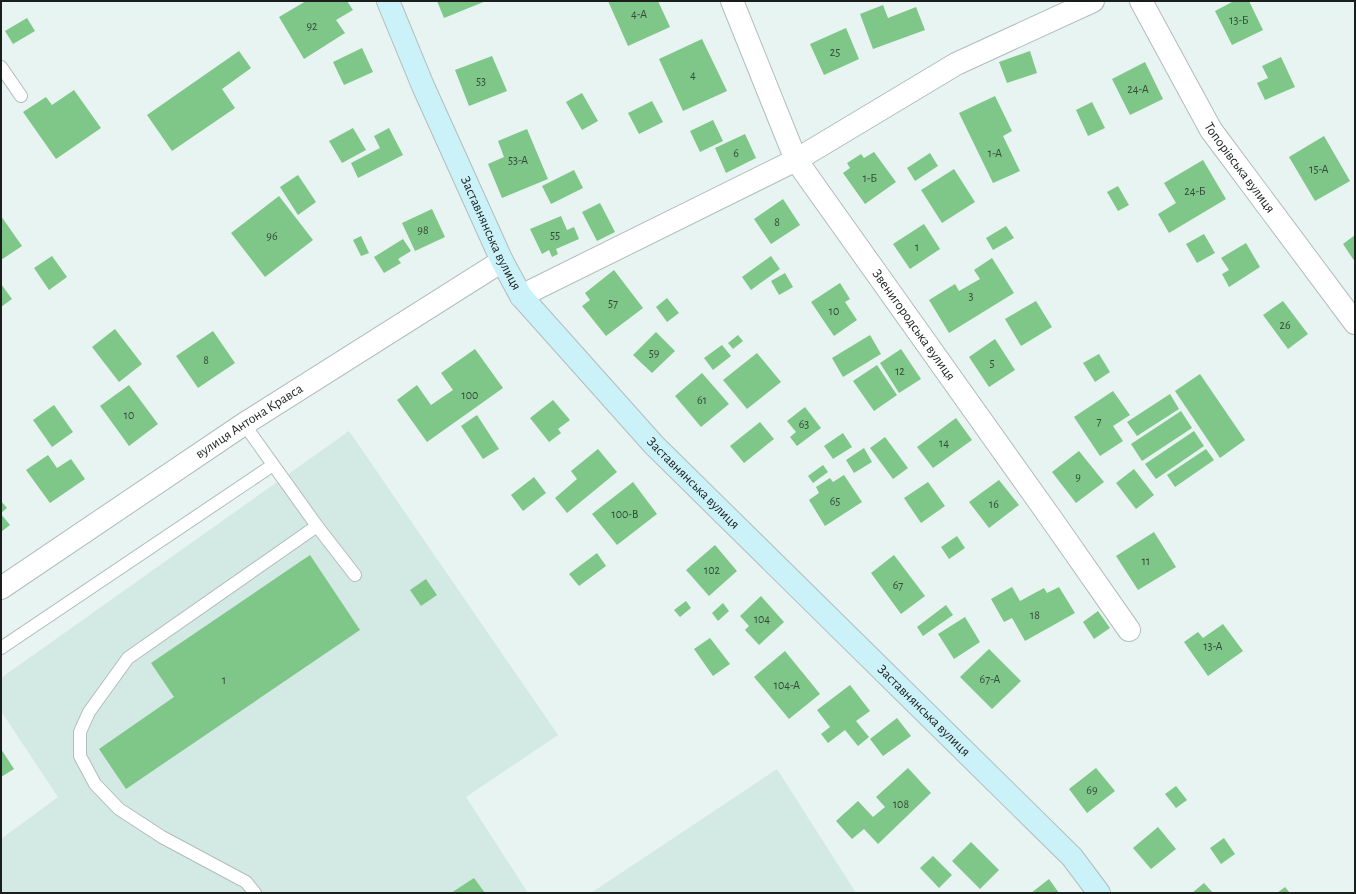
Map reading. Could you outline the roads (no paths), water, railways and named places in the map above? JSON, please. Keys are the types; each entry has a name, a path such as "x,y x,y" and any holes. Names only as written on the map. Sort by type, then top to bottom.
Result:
{"street":[{"name":"Заставнянська вулиця","path":"388,1 423,86 502,262 521,296 654,445 1072,857 1099,893"},
{"name":"Звенигородська вулиця","path":"732,1 796,160 1129,630"},
{"path":"521,296 796,160 956,64 1093,1"},
{"name":"Топорівська вулиця","path":"1141,1 1211,130 1355,323"},
{"name":"вулиця Антона Кравса","path":"1,588 244,424 502,262"}],"lane":[{"path":"1,67 20,96"},
{"path":"244,424 317,526 355,575"},
{"path":"1,648 274,465"},
{"path":"255,893 246,882 162,837 119,810 95,784 80,756 80,732 89,712 128,658 317,526"}]}
